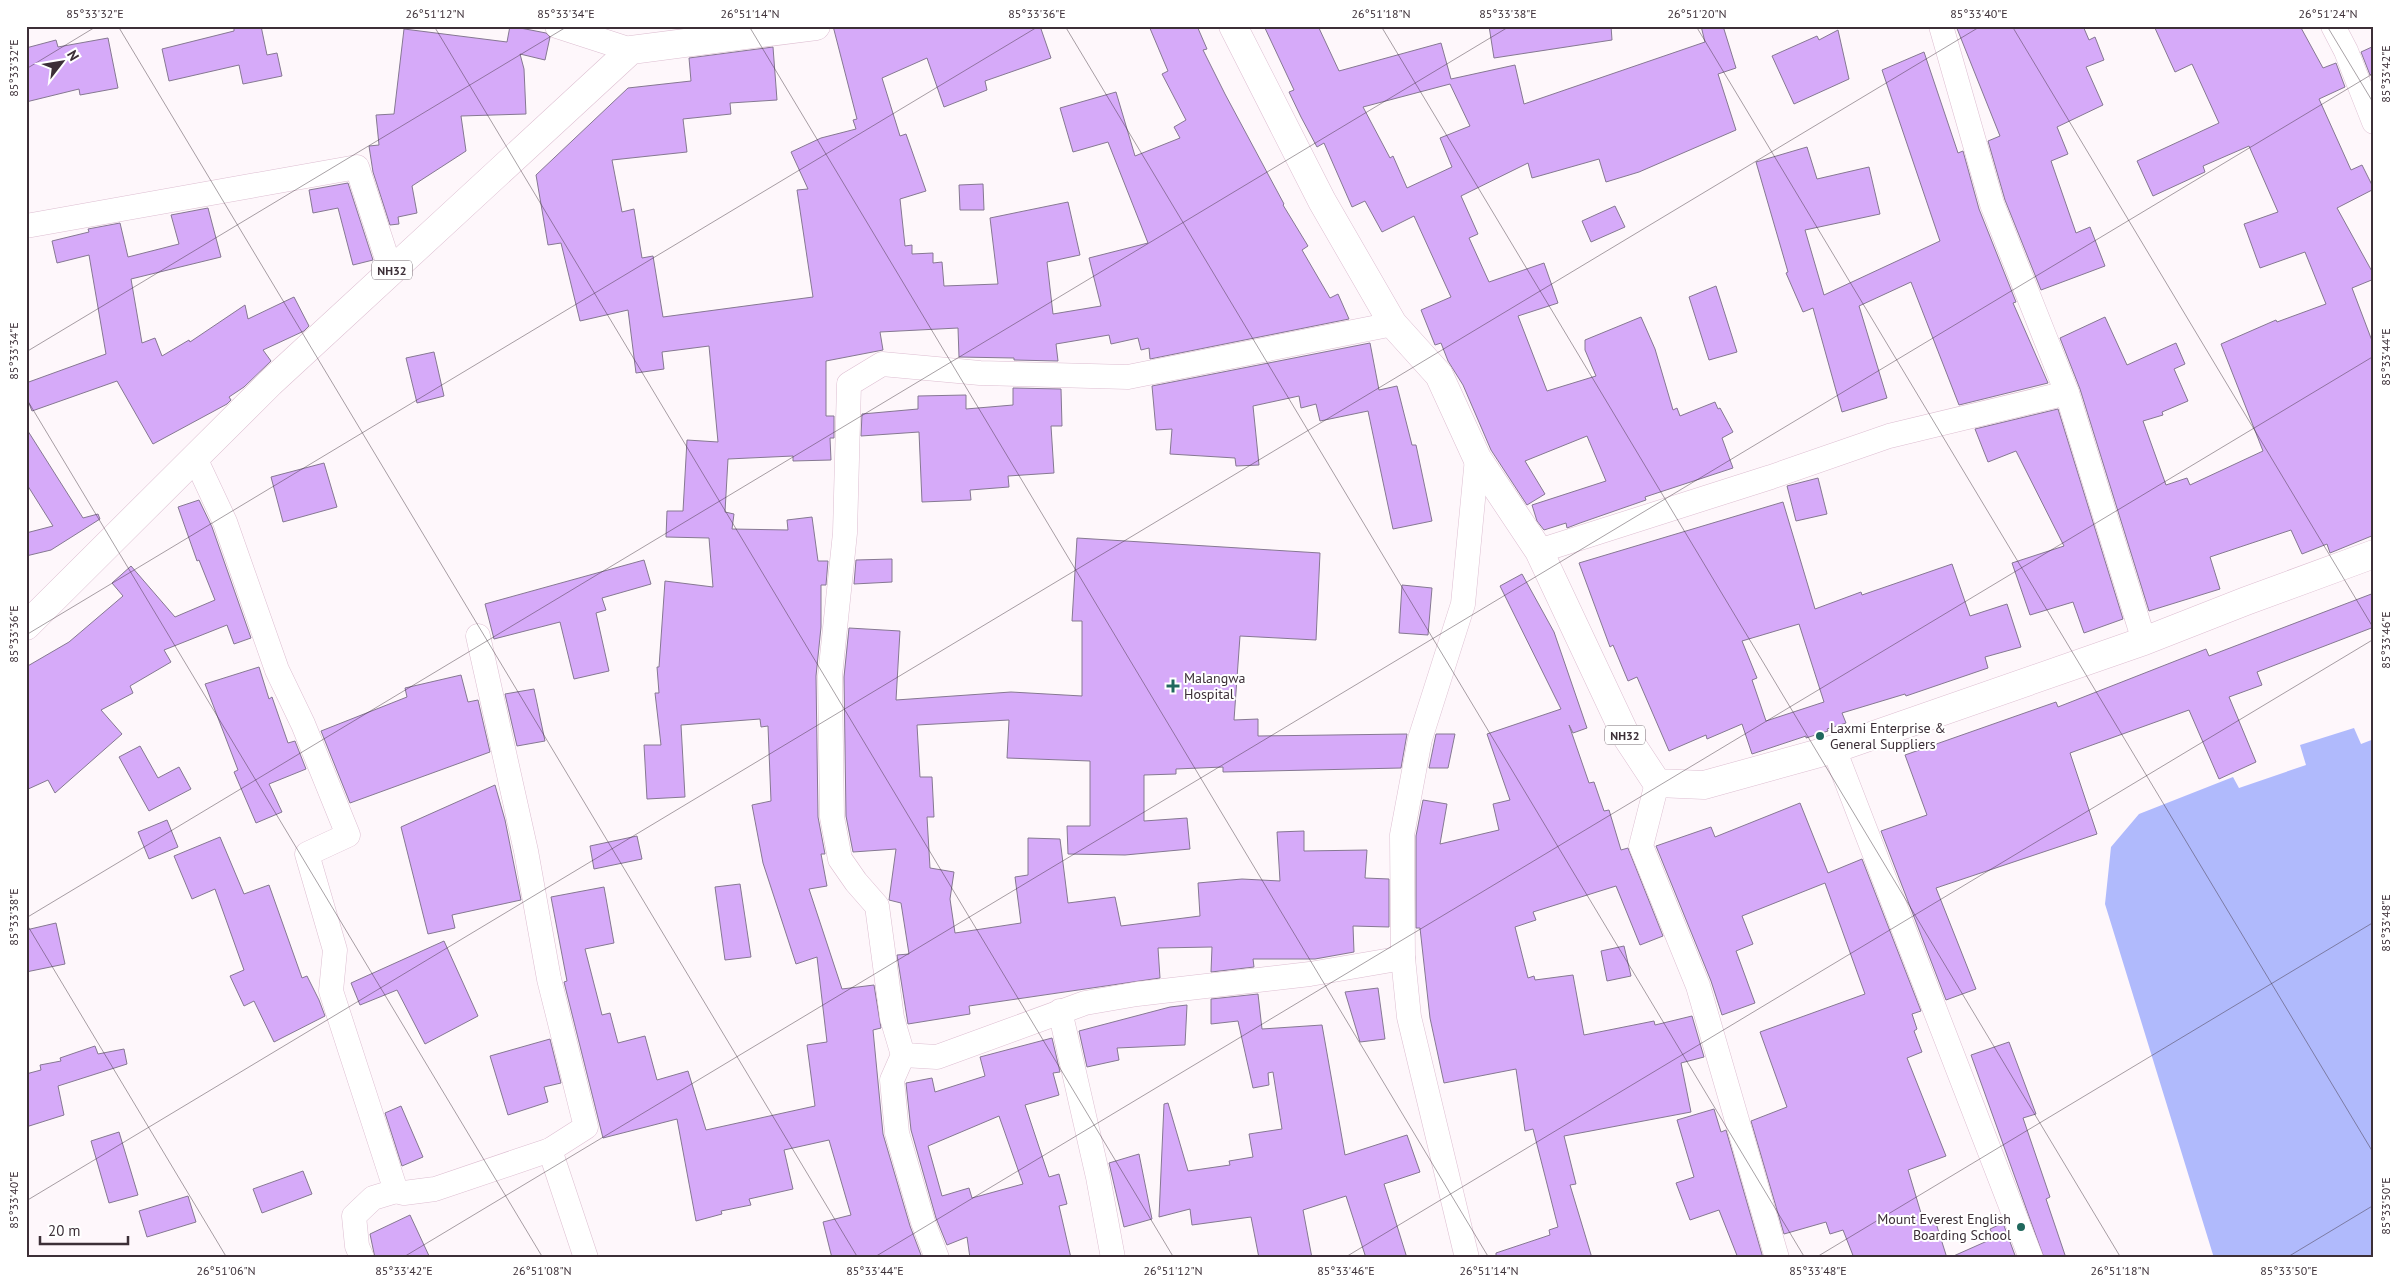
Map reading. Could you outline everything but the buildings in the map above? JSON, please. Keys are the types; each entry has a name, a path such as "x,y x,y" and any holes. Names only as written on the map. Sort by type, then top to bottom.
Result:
{"main road":[{"path":"630,50 714,41 816,26"},
{"name":"NH32","path":"1233,26 1322,201 1393,324 1439,375 1477,458 1539,551 1626,736 1658,783"},
{"name":"NH32","path":"26,626 270,384 630,50"},
{"path":"1658,783 1704,785 1834,749 2144,641 2246,600 2374,554"}],"street":[{"path":"557,26 630,50"},
{"path":"1941,26 1992,204 2068,393 2144,641"},
{"path":"2332,26 2346,51 2374,122"},
{"path":"26,226 357,167 391,271"},
{"path":"937,1258 923,1222 897,1133 892,1080 903,1055 892,1018 877,906 856,882 840,859 832,817 830,676 844,533 850,384 882,364 980,374 1128,377 1393,324"},
{"path":"1539,551 1771,477 1889,436 2068,393"},
{"path":"194,458 225,522 277,670 303,724 348,835 306,854 335,950 331,991 396,1191"},
{"path":"1467,1258 1409,1018 1403,958 1402,835 1420,739 1462,604 1477,458"},
{"path":"362,1258 357,1246 354,1216 373,1198 396,1191 404,1193 435,1189 550,1150 586,1127 549,980 526,851 478,636"},
{"path":"1834,749 2031,1258"},
{"path":"1658,783 1641,846 1698,986 1777,1258"},
{"path":"903,1055 937,1058 1085,1003 1137,994 1310,974 1403,958"},
{"path":"1060,1011 1098,1177 1113,1258"},
{"path":"550,1150 586,1258"}],"water":[{"path":"2354,728 2361,744 2374,739 2374,1258 2214,1258 2105,904 2111,847 2139,814 2233,777 2239,788 2306,765 2300,745"}],"place":[{"name":"Malangwa Hospital","path":"1173,686"},
{"name":"Laxmi Enterprise & General Suppliers","path":"1820,736"},
{"name":"Mount Everest English Boarding School","path":"2021,1227"}]}
